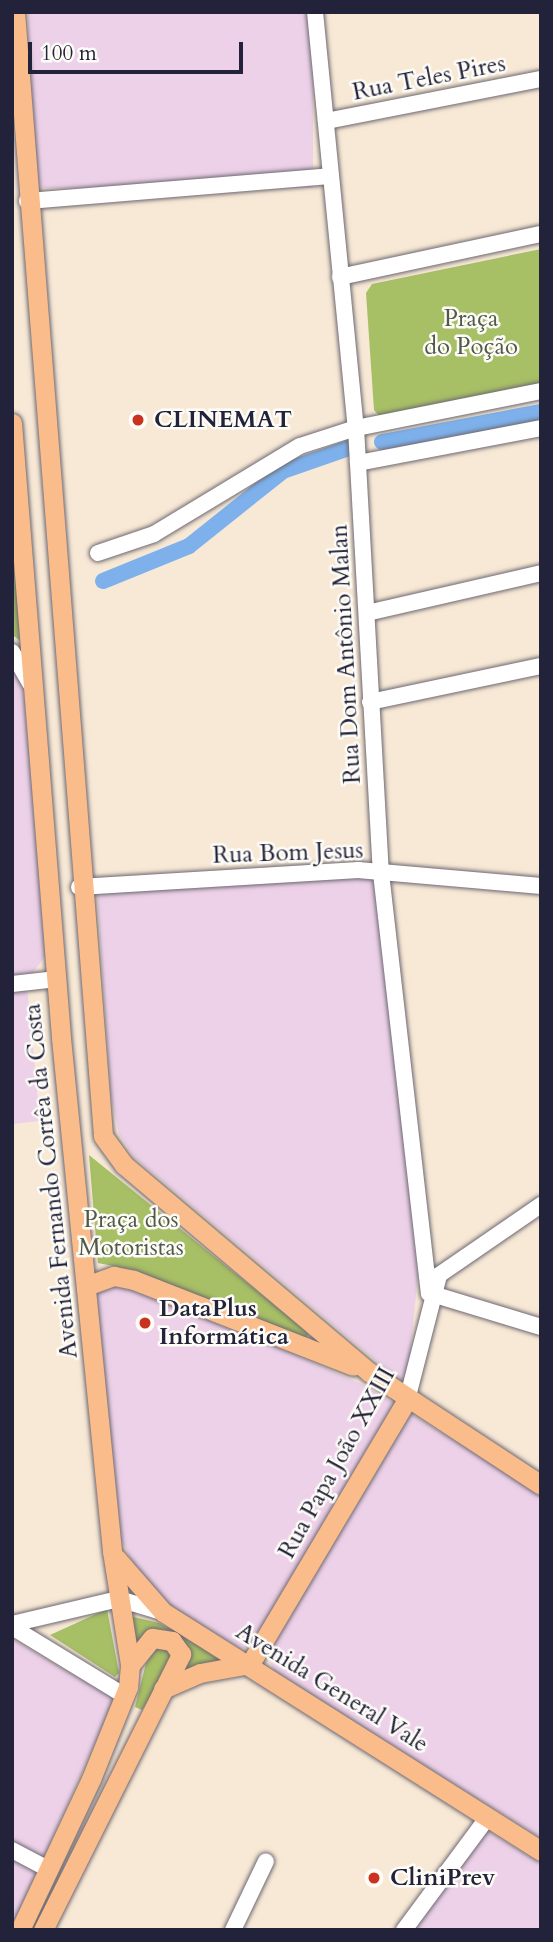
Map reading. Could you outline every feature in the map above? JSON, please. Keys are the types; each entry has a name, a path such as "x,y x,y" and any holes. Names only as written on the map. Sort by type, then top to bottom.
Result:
{"main road":[{"path":"15,12 79,887 102,1133 124,1165 369,1373 541,1485"},
{"name":"Avenida Fernando Corrêa da Costa","path":"12,423 38,709 57,979 86,1286 112,1551 130,1665"},
{"path":"86,1286 114,1276 134,1280 369,1373"},
{"name":"Rua Papa João XXIII","path":"250,1664 407,1400"},
{"name":"Avenida General Vale","path":"112,1551 163,1612 250,1664 541,1851"},
{"path":"20,1930 125,1696 130,1665 146,1640 172,1641 181,1660 163,1689 43,1930"},
{"path":"163,1689 200,1673 250,1664"}],"street":[{"name":"Rua Dom Antônio Malan","path":"315,12 326,121 328,176 356,428 381,873 429,1293"},
{"name":"Rua Teles Pires","path":"326,121 541,79"},
{"path":"27,201 328,176"},
{"path":"340,277 541,234"},
{"path":"98,553 139,542 264,464 356,428 541,391"},
{"path":"358,463 541,428"},
{"path":"367,614 541,573"},
{"path":"12,652 38,709"},
{"path":"370,702 541,666"},
{"name":"Rua Bom Jesus","path":"79,887 381,873 541,886"},
{"path":"12,984 57,979"},
{"name":"Rua Papa João XXIII","path":"407,1400 429,1293 447,1264 541,1205"},
{"path":"429,1293 541,1326"},
{"path":"12,1625 119,1599 163,1612"},
{"path":"12,1625 125,1696"},
{"path":"404,1930 488,1817"},
{"path":"12,1850 48,1869"},
{"path":"233,1930 266,1861"}],"shaded area":[{"path":"28,12 313,12 313,188 28,188"},
{"path":"12,660 22,672 46,954 32,975 12,979"},
{"path":"380,870 418,1275 407,1387 134,1157 119,1134 111,1097 97,891"},
{"path":"27,986 40,1121 12,1124 12,989"},
{"path":"102,1278 159,1295 366,1386 399,1407 249,1647 241,1649 167,1605 138,1574 114,1525 93,1287"},
{"path":"411,1414 541,1494 541,1838 274,1672 267,1654"},
{"path":"12,1639 115,1699 12,1928"},
{"path":"486,1830 541,1864 541,1930 412,1930"}],"green space":[{"name":"Praça do Poção","path":"541,249 541,388 382,419 374,410 366,293 372,284"},
{"path":"12,527 29,646 12,635"},
{"name":"Praça dos Motoristas","path":"89,1155 309,1333 306,1338 133,1270 98,1263"},
{"path":"107,1609 119,1673 115,1677 50,1635"},
{"path":"130,1616 159,1623 225,1661 181,1670 187,1651 136,1644"},
{"path":"157,1646 171,1650 172,1662 142,1710 135,1707 146,1663"}],"waterway":[{"path":"382,442 541,412"},
{"path":"103,581 189,546 283,471 352,447"}],"place":[{"name":"CLINEMAT","path":"138,420"},
{"name":"DataPlus Informática","path":"145,1323"},
{"name":"CliniPrev","path":"374,1878"}]}
